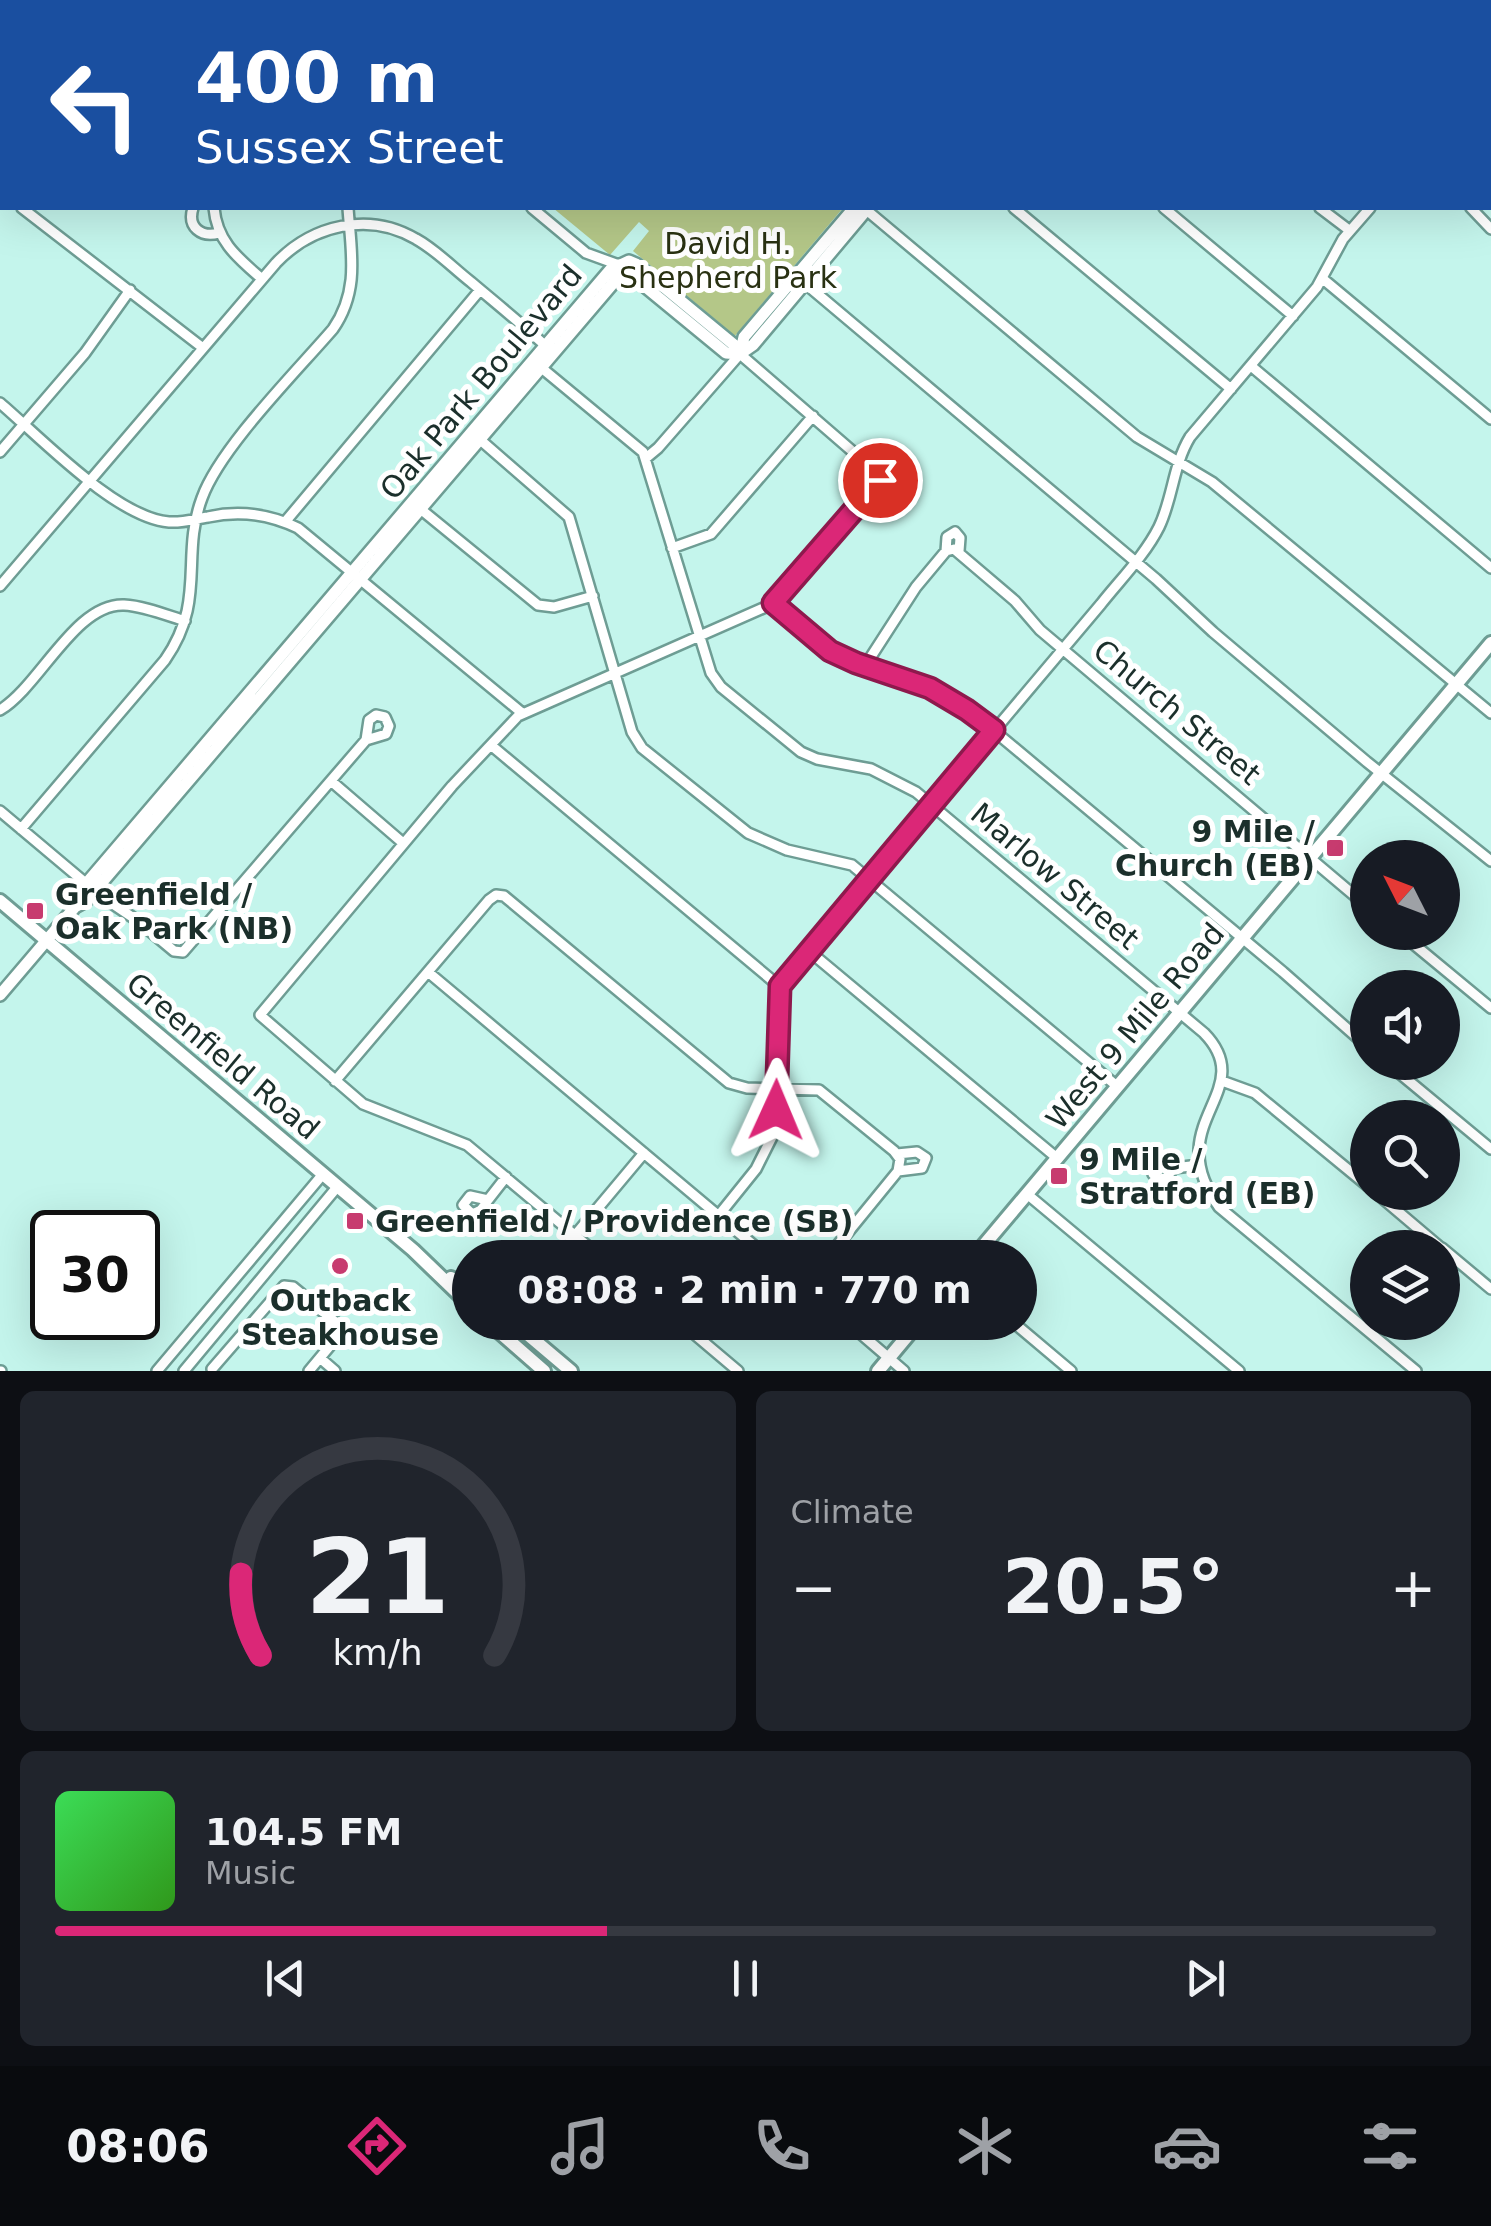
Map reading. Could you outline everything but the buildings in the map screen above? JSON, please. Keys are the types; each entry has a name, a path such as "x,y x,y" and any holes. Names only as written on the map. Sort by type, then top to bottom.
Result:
{"main road":[{"name":"West 9 Mile Road","path":"988,1240 1491,643"},
{"name":"Greenfield Road","path":"0,902 338,1186 452,1288"},
{"name":"Greenfield Road","path":"413,1250 452,1278"},
{"path":"509,1340 544,1371"},
{"path":"534,1340 570,1371"},
{"path":"878,1371 904,1340"}],"street":[{"path":"25,210 203,348"},
{"path":"193,210 196,229 207,235 219,233"},
{"path":"214,210 219,233 232,253 262,279"},
{"path":"21,829 165,660 185,621 194,583 196,520 216,468 344,312 354,271 348,210"},
{"path":"534,210 586,252 619,265 628,261 636,264 664,294 733,344 881,476 773,603 522,712 452,786 260,1014 363,1104 463,1142 582,1240"},
{"path":"646,458 752,345 800,280 861,210"},
{"path":"865,210 1137,437 1212,482 1491,714"},
{"path":"1016,210 1231,390"},
{"path":"1166,210 1293,316"},
{"path":"1323,210 1349,230"},
{"path":"718,1215 752,1176 767,1151 775,1124 780,986 1135,560 1159,527 1178,462 1190,437 1323,279 1349,230 1368,210"},
{"path":"1473,210 1491,229"},
{"path":"0,586 262,279 296,244 325,230 349,224 382,226 415,238 550,349"},
{"name":"Oak Park Boulevard","path":"0,995 75,907 78,894 90,888 550,349 610,270 619,265"},
{"path":"1323,279 1491,419"},
{"path":"800,280 1135,560 1213,632 1491,861"},
{"path":"0,452 85,353 130,290"},
{"path":"284,522 480,290"},
{"name":"Marlow Street","path":"537,364 639,447 646,458 698,636 715,680 801,752 887,775 932,805 1180,1012 1217,1048 1222,1081"},
{"path":"1251,366 1491,568"},
{"path":"0,403 90,480 143,516 172,522 238,513 284,522 314,538 522,712"},
{"path":"672,548 711,534 813,416"},
{"path":"476,436 567,514 638,742 720,813 764,842 795,853 847,863 1118,1087"},
{"path":"416,505 538,606 554,608 593,596"},
{"path":"865,666 916,587 946,550 947,537 954,532 960,538 959,552 946,550"},
{"name":"Church Street","path":"959,552 1016,600 1037,627 1350,891"},
{"path":"773,603 830,651 930,688 994,730 1350,1031"},
{"path":"0,710 23,692 80,625 100,611 124,605 185,621"},
{"path":"0,811 90,888 138,920 174,951 183,952 366,740"},
{"path":"492,746 780,986"},
{"path":"331,781 404,843"},
{"path":"335,1081 498,894 508,898 724,1080 747,1088 823,1092 897,1154 917,1152 926,1158 922,1168 898,1171"},
{"path":"1421,950 1491,1008"},
{"path":"809,951 1057,1158"},
{"path":"428,972 748,1240"},
{"path":"1407,1080 1491,1150"},
{"path":"1350,1171 1255,1093 1222,1081 1202,1130 1200,1165 1205,1185 1219,1207 1416,1371"},
{"path":"570,1240 644,1153"},
{"path":"842,1240 898,1171 897,1154"},
{"path":"1174,1168 1200,1165"},
{"path":"158,1371 323,1174"},
{"path":"488,1200 506,1177"},
{"path":"168,1359 183,1371 338,1186"},
{"path":"1027,1194 1239,1371"},
{"path":"1397,1210 1420,1230"},
{"path":"249,1262 264,1275"},
{"path":"1460,1263 1491,1289"},
{"path":"182,1342 214,1370 284,1286 293,1287 344,1329 309,1371"},
{"path":"701,1340 738,1371"},
{"path":"868,1340 904,1371"},
{"path":"1034,1340 1070,1371"},
{"path":"320,1358 335,1371"}],"green space":[{"name":"David H. Shepherd Park","path":"555,210 841,210 735,336 633,251 649,231 639,222 610,255"}],"place":[{"name":"9 Mile / Church (EB)","path":"1335,848"},
{"name":"Greenfield / Oak Park (NB)","path":"35,911"},
{"name":"9 Mile / Stratford (EB)","path":"1059,1176"},
{"name":"Greenfield / Providence (SB)","path":"355,1221"},
{"name":"Outback Steakhouse","path":"340,1266"}],"route":[{"path":"776,1110 780,986 994,730 930,688 830,651 773,603 880,480"}]}
